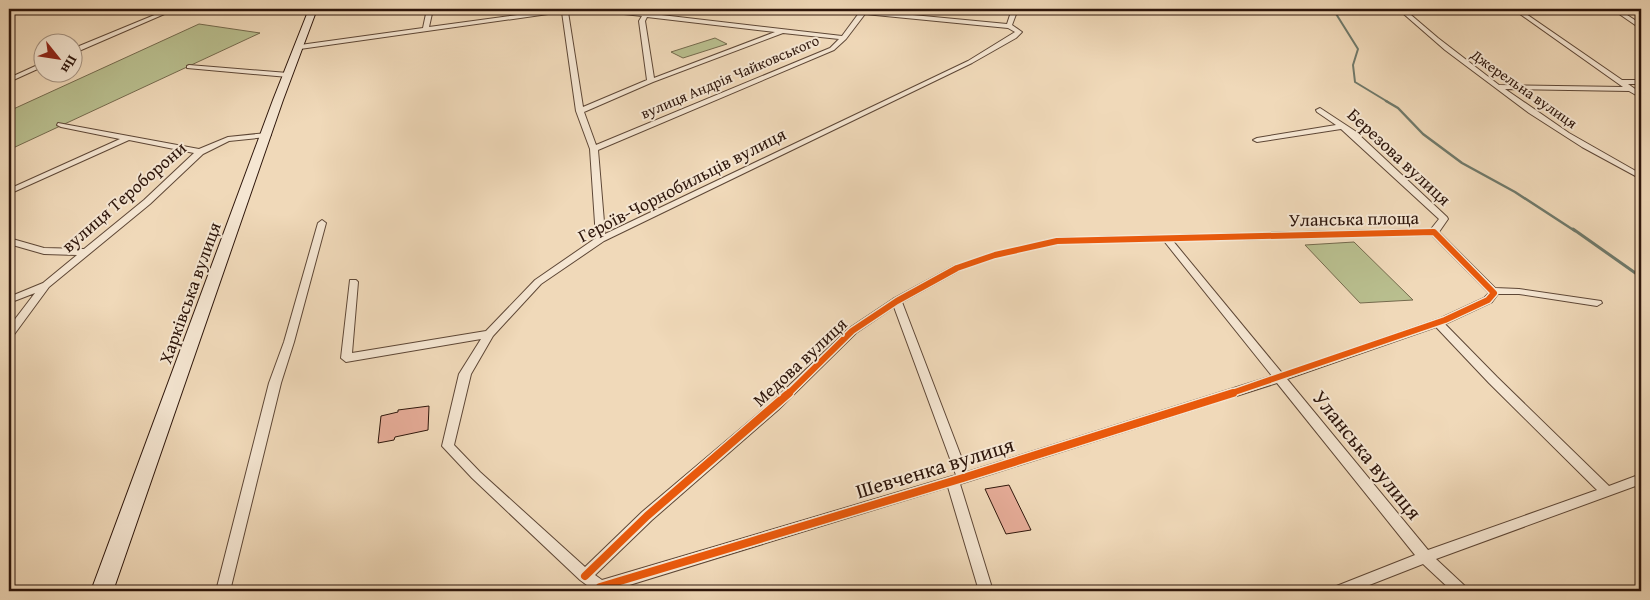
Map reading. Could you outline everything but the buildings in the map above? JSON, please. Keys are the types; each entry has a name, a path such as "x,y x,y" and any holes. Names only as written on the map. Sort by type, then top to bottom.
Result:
{"street":[{"path":"82,48 173,9"},
{"name":"Харківська вулиця","path":"102,591 288,75 314,9"},
{"path":"425,30 430,9"},
{"path":"501,9 501,18"},
{"path":"300,47 501,18 565,10 597,9 844,38"},
{"path":"654,15 663,9"},
{"path":"835,9 1009,26"},
{"name":"Героїв-Чорнобильців вулиця","path":"604,589 585,576 476,475 448,446 465,374 489,334 538,282 601,239 970,62 1014,37 1019,32 1009,26 1015,9"},
{"name":"Джерельна вулиця","path":"1401,9 1428,35 1573,140 1641,177"},
{"path":"1516,9 1641,96"},
{"path":"1615,9 1641,27"},
{"path":"565,10 580,111 594,149 601,239"},
{"name":"вулиця Андрія Чайковського","path":"594,149 785,71 832,49 844,38 863,12"},
{"path":"645,15 642,21 651,81"},
{"path":"580,111 651,81 783,31"},
{"path":"189,67 288,75"},
{"path":"9,80 32,70"},
{"path":"1620,82 1641,82"},
{"path":"1497,86 1509,88 1631,89"},
{"name":"Березова вулиця","path":"1320,110 1343,126 1444,220 1434,232"},
{"path":"61,125 200,152"},
{"path":"1257,140 1343,126"},
{"name":"вулиця Тероборони","path":"9,300 46,286 147,202 200,152 213,144 228,139 267,135"},
{"path":"9,192 126,139"},
{"path":"223,591 275,383 289,342 322,223"},
{"name":"Уланська площа","path":"1166,238 1434,232 1492,291"},
{"path":"1166,238 1279,378 1438,322 1488,300 1494,293 1492,291 1506,290 1576,302 1597,303"},
{"name":"Медова вулиця","path":"585,576 647,516 774,407 852,331 898,301 957,268 1022,248 1057,241 1166,238"},
{"path":"9,241 44,251 86,252"},
{"path":"353,282 346,358 489,334"},
{"path":"9,334 46,286"},
{"path":"898,301 958,479 986,591"},
{"path":"1438,322 1493,380 1607,492"},
{"name":"Шевченка вулиця","path":"604,589 1279,378"},
{"name":"Уланська вулиця","path":"1279,378 1425,557 1461,591"},
{"path":"1339,591 1425,557 1641,480"}],"green space":[{"path":"199,24 260,33 13,148 9,147 9,111 72,82 82,82 82,78"},
{"path":"715,38 727,44 683,58 671,52"},
{"path":"1354,242 1413,300 1360,303 1305,245"}],"waterway":[{"path":"1333,9 1358,49 1353,65 1355,82 1388,102"},
{"path":"1386,101 1398,108 1423,134 1462,163 1515,192 1575,231"},
{"path":"1573,229 1641,277"}],"cycle path":[{"path":"585,576 647,516 774,407 852,331 897,301 957,268 995,255 1057,241 1434,232 1494,293 1488,300 1445,320 1279,378 963,478 600,587"}]}
